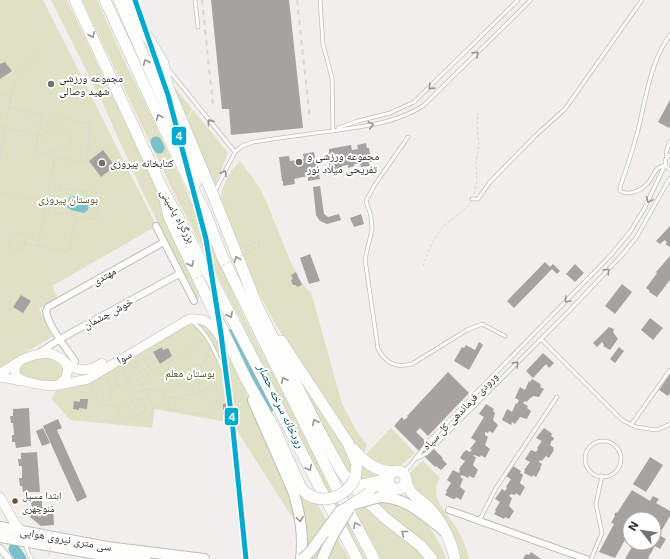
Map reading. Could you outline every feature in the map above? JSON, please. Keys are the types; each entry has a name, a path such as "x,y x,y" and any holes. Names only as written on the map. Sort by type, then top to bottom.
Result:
{"highway":[{"name":"بزرگراه یاسینی","path":"75,0 162,188 221,297 318,495 357,559"},
{"name":"بزرگراه یاسینی","path":"105,0 206,216 222,256 342,491 374,559"},
{"path":"119,0 189,159 206,216"},
{"path":"125,0 163,63 167,85 213,195 242,272 258,308 321,434 342,472 363,497 385,518 421,546 432,559"},
{"path":"162,188 169,217 246,379 275,430 301,488 307,494 318,495 326,499 342,491 362,485 396,479"},
{"path":"258,308 348,442 371,466 396,479 410,493 429,508 437,518 450,542 455,559"},
{"path":"348,442 357,464 362,485 351,506"},
{"path":"107,555 145,559"}],"main road":[{"name":"سوا","path":"66,363 78,370 85,371 92,369 185,316 188,320"},
{"name":"سوا","path":"58,385 88,379 103,370 120,365 141,353 188,320 200,319 211,324 246,379"},
{"path":"48,353 59,356 66,363 67,373 62,382 58,385 25,382 0,376 21,360 38,354 48,353"},
{"path":"21,360 15,366 15,374 25,382"},
{"path":"246,379 255,404 293,491 297,504 302,532 301,559"},
{"path":"0,497 14,522 21,531"},
{"path":"301,559 310,552 340,511 380,497 388,497 404,502 420,512 444,531"},
{"path":"322,559 333,535 351,506"},
{"name":"سی متری نیروی هوایی","path":"0,527 107,547 204,559"},
{"name":"سی متری نیروی هوایی","path":"0,537 124,559"},
{"path":"449,559 450,542"}],"street":[{"path":"156,226 194,301"},
{"name":"مهتدی","path":"60,339 47,316 46,311 48,307 164,242"},
{"name":"خوش چشمان","path":"38,354 60,339 179,274"},
{"path":"60,339 75,361"},
{"path":"449,510 586,559"},
{"path":"0,548 9,559"}],"lane":[{"path":"195,0 198,27"},
{"path":"320,0 323,44 332,78 333,130"},
{"path":"333,130 358,120 390,113 414,102 518,0"},
{"path":"213,195 235,152 242,146 253,142 333,130 357,128 391,121 412,113 422,106 531,0"},
{"path":"472,200 478,199 490,182 535,136 565,110 642,0"},
{"path":"670,35 657,56 651,74 637,135 620,191 625,193 641,189 647,185 658,168 665,165 670,170"},
{"path":"163,63 235,152"},
{"path":"408,137 374,186 366,201 371,216 372,230 365,259 378,349 389,363 405,366 412,364 467,330 482,324 505,336"},
{"name":"ورودی فرماندهی کل سپاه","path":"418,458 421,450 431,439 611,256 630,232 644,209 665,165 665,161 668,156 666,152 670,141"},
{"name":"ورودی فرماندهی کل سپاه","path":"418,458 427,453 606,273 636,238 670,178"},
{"path":"188,320 203,330 210,340 223,370"},
{"path":"541,339 622,420 636,427 657,430 670,424"},
{"path":"631,425 670,370"},
{"path":"479,521 496,488 557,397"},
{"path":"605,441 615,445 621,454 621,460 617,470 607,476 602,476 596,475 587,466 586,454 593,444 605,441"},
{"path":"396,479 418,458"},
{"path":"590,559 602,533 596,504 602,476"},
{"path":"24,541 32,559"}],"path":[{"path":"0,158 11,96 15,83 21,70 42,53"},
{"path":"0,94 11,96"},
{"path":"9,108 42,114 91,124 86,164 35,152 42,114"},
{"path":"423,266 437,234 466,208 472,200 477,180 476,162 479,144 477,129 478,113"},
{"path":"41,136 58,123 72,140 52,152"},
{"path":"0,126 38,134 41,136 55,157 38,246"},
{"path":"60,188 101,193 96,219 55,213 56,204 60,188"},
{"path":"0,193 56,204"},
{"path":"25,243 68,252 76,216"},
{"path":"21,234 25,243 22,247 15,249 11,246 10,239 14,235 21,234"},
{"path":"191,281 259,247 259,241 251,245"},
{"path":"140,379 205,340"},
{"path":"198,372 200,373 202,370 201,365 209,351"},
{"path":"141,353 150,359"},
{"path":"141,353 148,367"},
{"path":"120,365 129,365 135,362 141,353"},
{"path":"115,378 145,361"},
{"path":"135,362 143,377"},
{"path":"118,385 155,363"},
{"path":"167,364 180,386"},
{"path":"120,365 130,384 123,387 118,385 115,378 120,365"},
{"path":"129,365 138,381 140,379 145,390 153,406 150,424 133,416 120,421 117,417 120,408 130,396 138,391 145,390 165,391"},
{"path":"195,370 196,365 201,365"},
{"path":"103,370 110,384 111,393 108,405"},
{"path":"174,375 195,370 198,372"},
{"path":"198,372 200,391 213,406"},
{"path":"218,374 215,378 215,388 219,392 236,398"},
{"path":"166,383 180,386 191,388 189,400 164,396 166,383"},
{"path":"96,392 99,388 110,384"},
{"path":"99,388 98,385 93,385 92,389 96,392 99,404 120,408"},
{"path":"190,395 215,386"},
{"path":"130,396 132,401"},
{"path":"141,400 145,407 143,412 134,414 130,411 129,406 132,401 136,399 141,400 149,398"},
{"path":"174,411 176,398"},
{"path":"153,406 174,411 210,416"},
{"path":"48,554 52,531"}],"green space":[{"name":"بوستان پیروزی","path":"0,0 43,0 155,223 153,228 52,286 58,298 39,309 52,337 0,367"},
{"path":"51,0 67,0 153,182 172,230 199,286 198,301 143,193 103,104"},
{"path":"82,0 97,0 249,327 349,520 355,538 367,559 362,559 340,518 319,559 307,559 339,517 241,321 175,195"},
{"path":"174,87 192,109 185,122"},
{"path":"193,110 228,153 213,190 186,123"},
{"path":"240,161 258,185 291,263 302,283 311,292 342,404 356,430 367,445 363,454 355,447 305,373 274,322 247,269 223,213 221,204 222,192 226,180"},
{"name":"بوستان معلم","path":"191,323 206,323 225,348 266,434 287,485 296,523 232,423 155,409 152,428 70,420 52,399 56,390 88,383"},
{"path":"279,341 352,455 353,479 346,470"},
{"path":"36,358 48,358 58,363 61,366 63,374 62,377 55,381 46,382 20,377 17,367"},
{"path":"391,428 415,453 408,460 396,467 385,468 365,455"},
{"path":"272,430 300,491 316,501 327,522 308,549 304,520"},
{"path":"357,459 387,473 354,486"},
{"path":"423,461 440,478 436,493 438,500 461,535 469,559 460,559 414,494 409,477 413,470"},
{"path":"373,503 391,503 402,507 413,512 422,519 436,537 446,559 436,559"},
{"path":"368,505 429,559 381,559 354,512"},
{"path":"336,536 349,559 325,559"}],"water":[{"path":"73,196 86,199 89,202 88,210 84,213 71,210 67,207 69,198"}],"building":[{"path":"211,0 289,0 303,128 231,135 229,109 222,109"},
{"path":"5,62 12,71 0,79 0,64"},
{"path":"670,100 670,126 669,128 658,122"},
{"path":"366,143 367,148 369,148 371,159 369,160 370,166 361,167 360,163 354,164 354,166 348,168 348,165 342,166 343,171 333,173 332,169 330,169 327,154 329,153 329,149 351,145 352,150 358,149 357,145"},
{"name":"کتابخانه پیروزی","path":"103,150 115,166 101,177 89,161"},
{"path":"314,152 320,179 308,181 308,176 294,179 295,184 283,186 279,157 289,156 290,161 304,159 303,154"},
{"path":"320,186 324,214 328,217 339,214 341,220 327,224 320,221 316,215 313,187"},
{"path":"361,214 364,224 354,227 350,218"},
{"path":"670,226 670,247 665,244 667,243 665,240 660,244 656,241"},
{"path":"310,254 320,281 309,284 300,258"},
{"path":"670,256 670,280 657,297 646,288 657,273 656,272"},
{"path":"545,262 550,267 553,264 560,271 557,274 552,269 514,308 507,301"},
{"path":"575,264 584,273 575,282 566,274"},
{"path":"296,272 302,285 297,287 296,285 293,285 291,280 293,279 291,275"},
{"path":"622,284 632,292 615,314 605,306"},
{"path":"21,295 31,301 23,313 13,307"},
{"path":"650,318 663,328 653,340 641,330"},
{"path":"609,327 614,329 613,332 618,339 610,350 603,346 604,345 602,342 597,347 593,343"},
{"path":"479,342 483,345 469,370 454,361 462,347 464,348 466,345 475,350"},
{"path":"162,347 163,350 168,348 172,356 160,364 153,352"},
{"path":"619,347 624,351 615,363 610,359"},
{"path":"543,353 554,363 549,368 546,364 533,378 526,371"},
{"path":"448,372 469,393 428,436 420,428 416,432 443,458 442,459 447,464 441,470 436,466 435,467 394,426 402,417 404,420 408,417 407,416"},
{"path":"670,374 670,393 668,396 659,390"},
{"path":"532,379 539,383 541,385 540,387 544,389 539,397 533,396 527,402 525,401 523,403 528,406 527,408 531,411 527,419 520,417 515,424 512,422 511,425 502,420 507,409 512,412 516,403 517,404 519,400 515,398 520,387 525,390 529,381 530,382"},
{"path":"80,399 88,399 87,409 73,409 74,401 80,402"},
{"path":"233,402 235,415 223,415 223,404"},
{"path":"486,404 494,409 493,411 495,413 493,420 498,425 493,433 489,431 488,433 485,432 485,435 488,437 485,445 490,449 485,458 481,455 480,457 473,456 476,457 473,465 478,470 474,478 469,476 468,478 462,475 460,477 463,479 460,487 465,491 461,500 456,497 453,499 445,495 451,483 447,480 453,470 459,473 459,469 465,461 460,458 463,453 466,450 470,452 472,450 470,449 476,441 471,438 484,417 479,414"},
{"path":"29,408 31,446 16,448 15,442 12,442 12,435 14,435 13,423 11,423 10,416 13,416 13,409"},
{"path":"58,419 62,428 57,430 87,497 77,502 43,426"},
{"path":"43,428 50,443 42,446 36,431"},
{"path":"544,428 552,434 551,436 554,438 550,445 554,448 554,450 549,458 546,456 542,461 540,460 539,462 542,464 541,468 536,477 533,475 532,477 524,473 524,470 530,462 525,459 531,450 536,452 538,449 537,448 542,441 536,438"},
{"path":"37,452 40,492 23,492 22,486 20,486 19,478 22,478 22,466 19,466 18,459 21,459 21,453"},
{"path":"650,457 663,465 646,492 633,484"},
{"path":"513,466 521,471 520,473 523,475 520,483 525,487 520,496 516,493 515,495 511,494 509,496 512,498 509,506 514,511 509,519 505,517 504,519 494,514 500,502 495,499 502,489 505,491 507,488 506,487 511,479 506,476"},
{"path":"632,490 650,501 653,496 659,499 656,503 670,511 670,516 662,530 662,511 622,511 622,545 615,558 599,552 614,524 611,523 615,516 614,515 616,512 617,513"},
{"path":"42,495 42,507 53,506 54,525 41,526 30,517 29,507 32,507 31,503 28,503 28,500 31,499 31,496"},
{"path":"662,537 666,539 662,546"},
{"path":"630,551 652,551 648,558 650,559 625,559"},
{"path":"531,552 541,559 523,559 526,554 529,555"}],"waterway":[{"name":"رودخانه سرخه حصار","path":"156,142 159,148"},
{"name":"رودخانه سرخه حصار","path":"231,335 268,408"},
{"path":"14,549 21,559"}],"railway":[{"path":"202,0 213,106"},
{"path":"297,0 310,120"}],"transit line":[{"name":"4","path":"135,0 168,95 206,239 221,334 232,420 246,559"}],"place":[{"name":"مجموعه ورزشی شهید وصالی","path":"51,84"},
{"name":"مجموعه ورزشی و تفریحی میلاد نور","path":"299,162"},
{"name":"کتابخانه پیروزی","path":"102,163"},
{"name":"ابتدا مسیل منوچهری","path":"15,501"}]}
